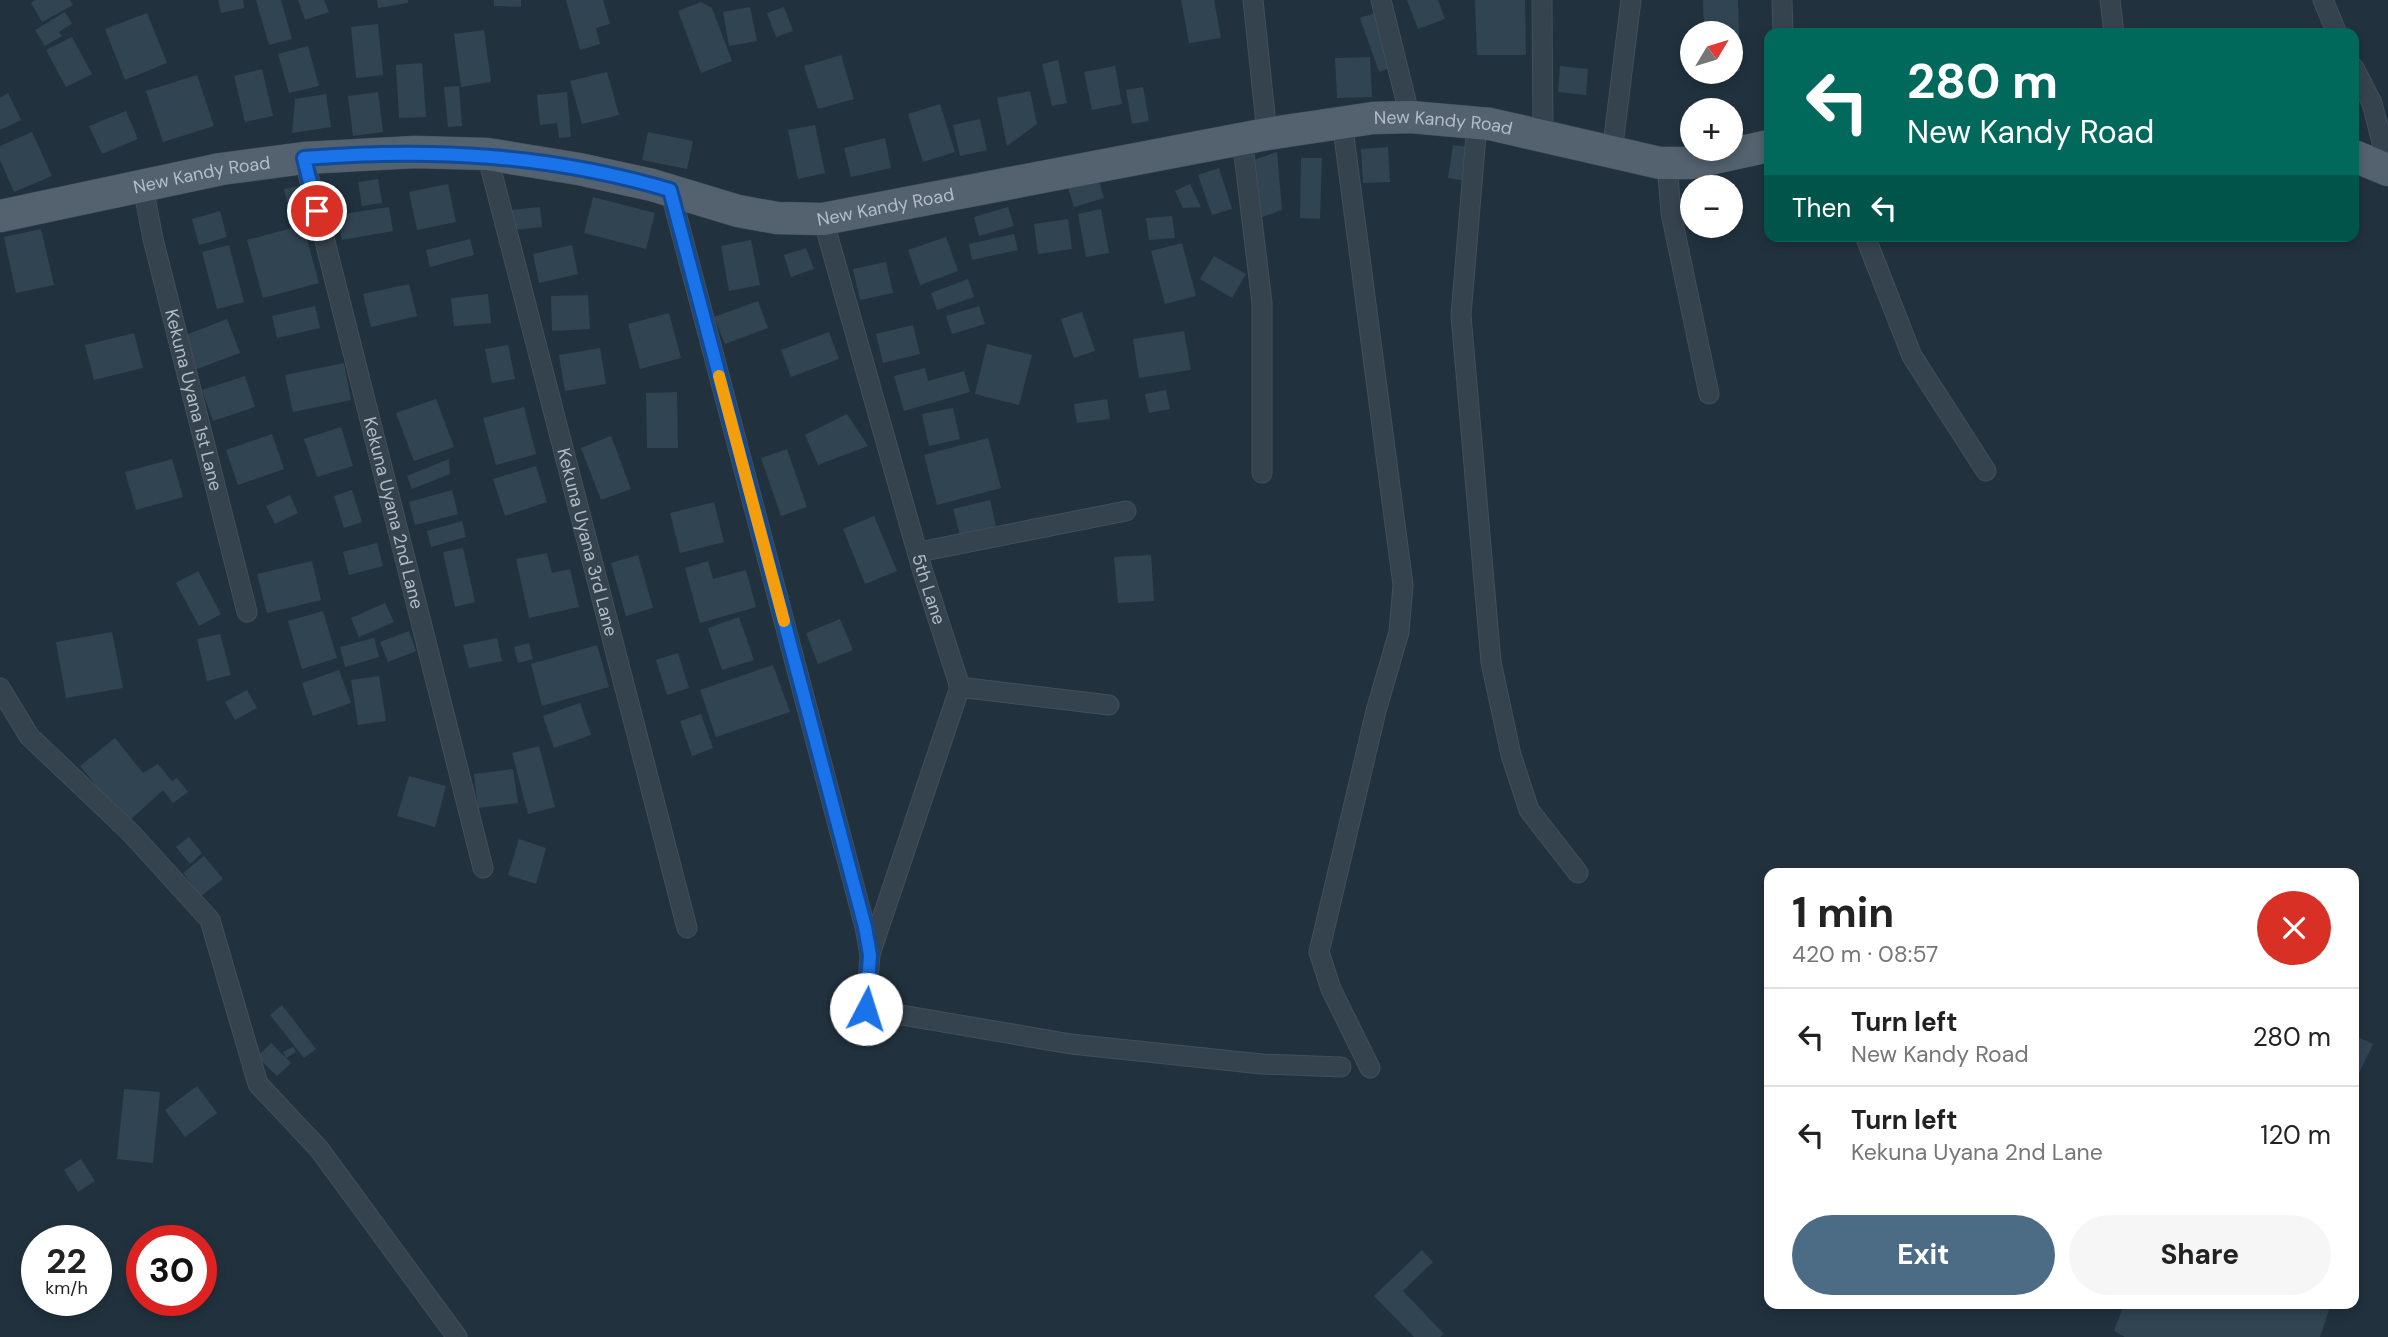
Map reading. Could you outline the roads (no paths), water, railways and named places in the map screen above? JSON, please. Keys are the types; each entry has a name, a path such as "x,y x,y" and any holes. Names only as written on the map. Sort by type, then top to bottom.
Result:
{"main road":[{"name":"New Kandy Road","path":"0,216 221,169 304,158 374,153 487,155 579,169 670,190 738,211 777,218 823,219 1342,121 1410,117 1477,123 1667,163 1690,163 1764,147"},
{"path":"2359,158 2388,168"}],"street":[{"path":"1253,0 1262,303 1262,473"},
{"path":"1381,0 1410,117"},
{"path":"1542,0 1543,135"},
{"path":"1612,153 1631,0"},
{"path":"1783,0 1783,28"},
{"path":"2110,0 2113,28"},
{"path":"2323,0 2335,28"},
{"path":"2359,78 2372,103 2388,168"},
{"path":"1342,121 1403,585 1399,632 1376,711 1319,952 1331,989 1370,1068"},
{"path":"1477,123 1461,315 1492,662 1511,755 1529,810 1578,873"},
{"name":"Kekuna Uyana 3rd Lane","path":"487,155 687,928"},
{"name":"Kekuna Uyana 2nd Lane","path":"304,158 483,868"},
{"path":"1667,163 1671,213 1709,394"},
{"name":"Kekuna Uyana 1st Lane","path":"143,187 153,239 247,612"},
{"path":"670,190 870,955"},
{"name":"5th Lane","path":"823,219 959,687"},
{"path":"1867,242 1912,356 1986,471"},
{"path":"919,552 1126,511"},
{"path":"1109,705 959,687 870,955 866,1009 1071,1044 1262,1064 1341,1068"},
{"path":"0,688 29,736 130,832 210,920 258,1084 319,1149 457,1337"}]}
